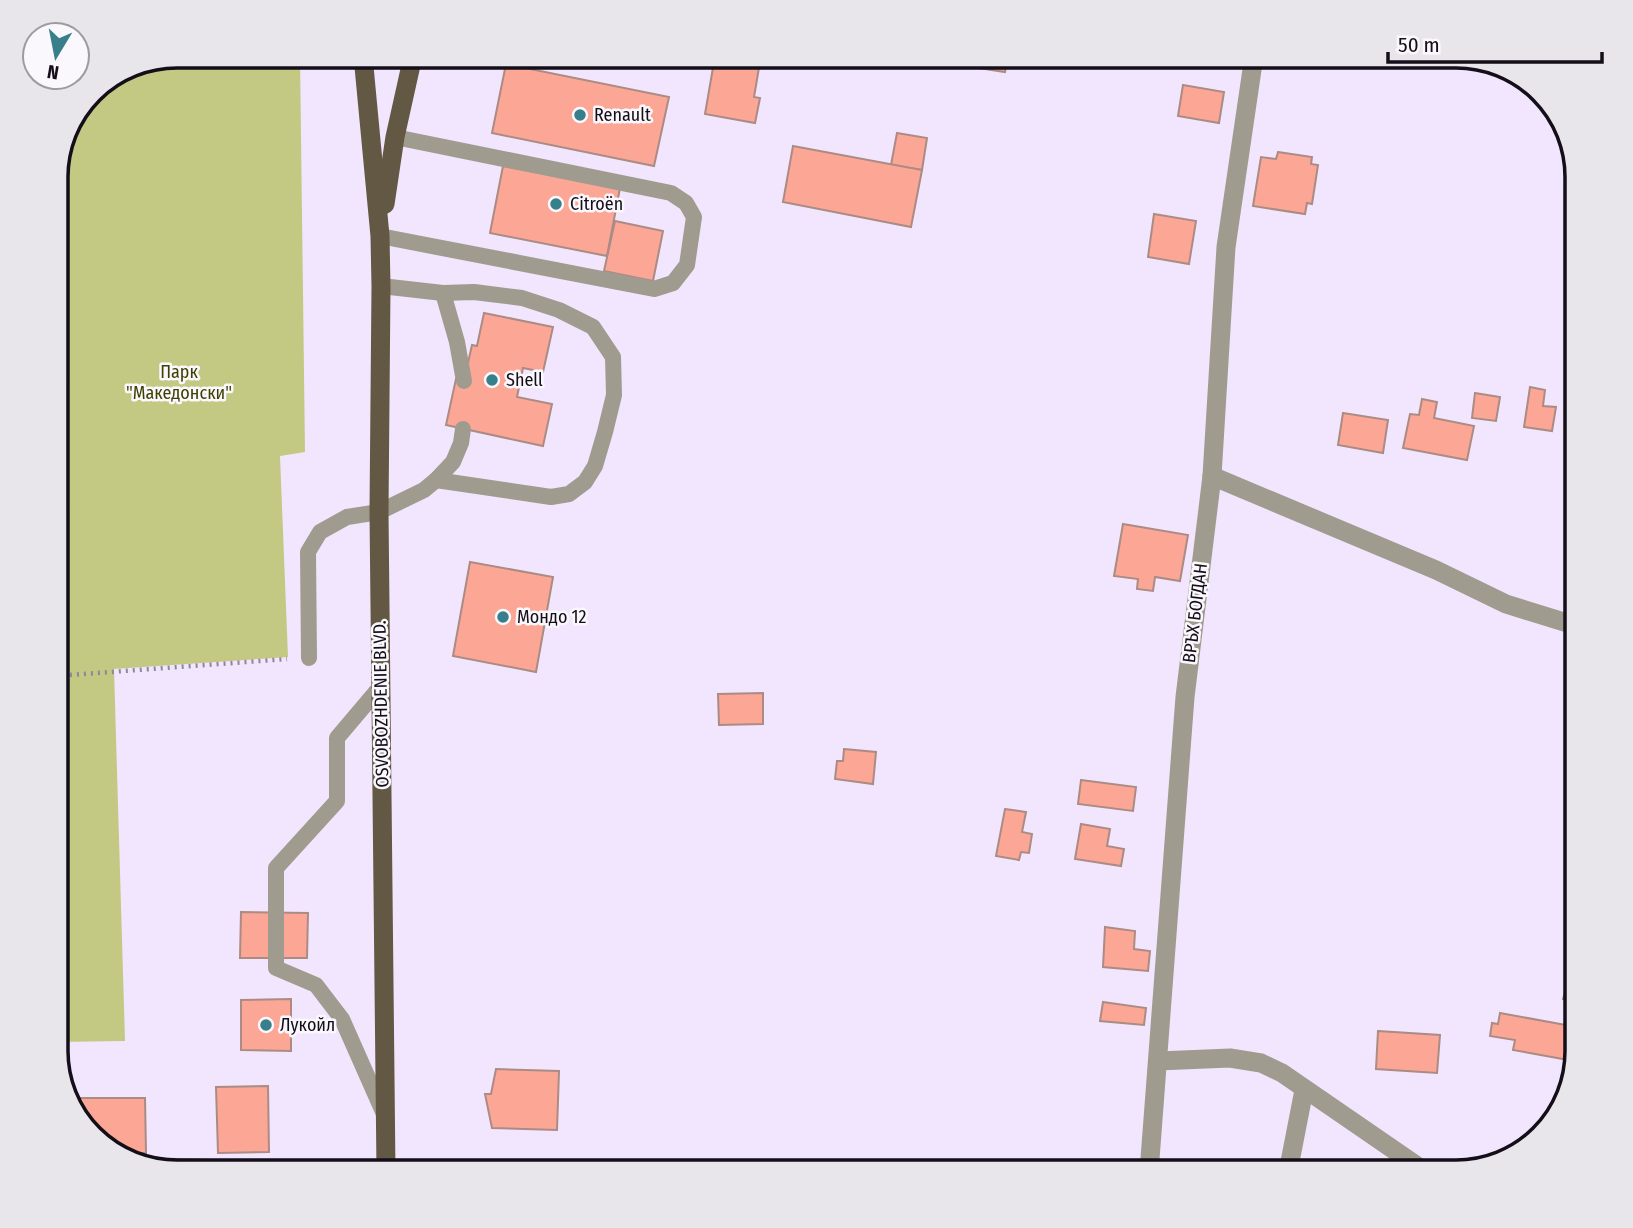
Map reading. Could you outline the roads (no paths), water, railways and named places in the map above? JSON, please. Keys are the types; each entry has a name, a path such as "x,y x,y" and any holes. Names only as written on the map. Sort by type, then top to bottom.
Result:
{"main road":[{"name":"OSVOBOZHDENIE BLVD.","path":"364,68 380,236 379,512 386,1160"},
{"name":"OSVOBOZHDENIE BLVD.","path":"380,236 395,137 410,68"}],"street":[{"name":"ВРЪХ БОГДАН","path":"1150,1160 1185,697 1212,476 1226,247 1252,68"},
{"path":"1212,476 1436,570 1506,604 1565,622"},
{"path":"1158,1061 1230,1058 1261,1063 1282,1073 1408,1160"},
{"path":"1290,1160 1304,1090"}],"lane":[{"path":"380,236 654,289 673,283 687,265 694,217 687,203 671,193 395,137"},
{"path":"381,286 522,298 559,310 593,327 613,357 614,395 595,466 585,482 569,494 551,497 436,480"},
{"path":"443,293 457,342 464,381"},
{"path":"309,658 307,552 320,532 347,517 379,512 436,480 453,462 461,443 463,429"},
{"path":"381,685 337,738 337,801 276,868 276,968 316,985 342,1019 386,1118"}],"place":[{"name":"Renault","path":"580,115"},
{"name":"Citroën","path":"556,204"},
{"name":"Shell","path":"492,380"},
{"name":"Мондо 12","path":"503,617"},
{"name":"Лукойл","path":"266,1025"}],"park label":[{"name":"Парк \"Македонски\"","path":"179,382"}]}
